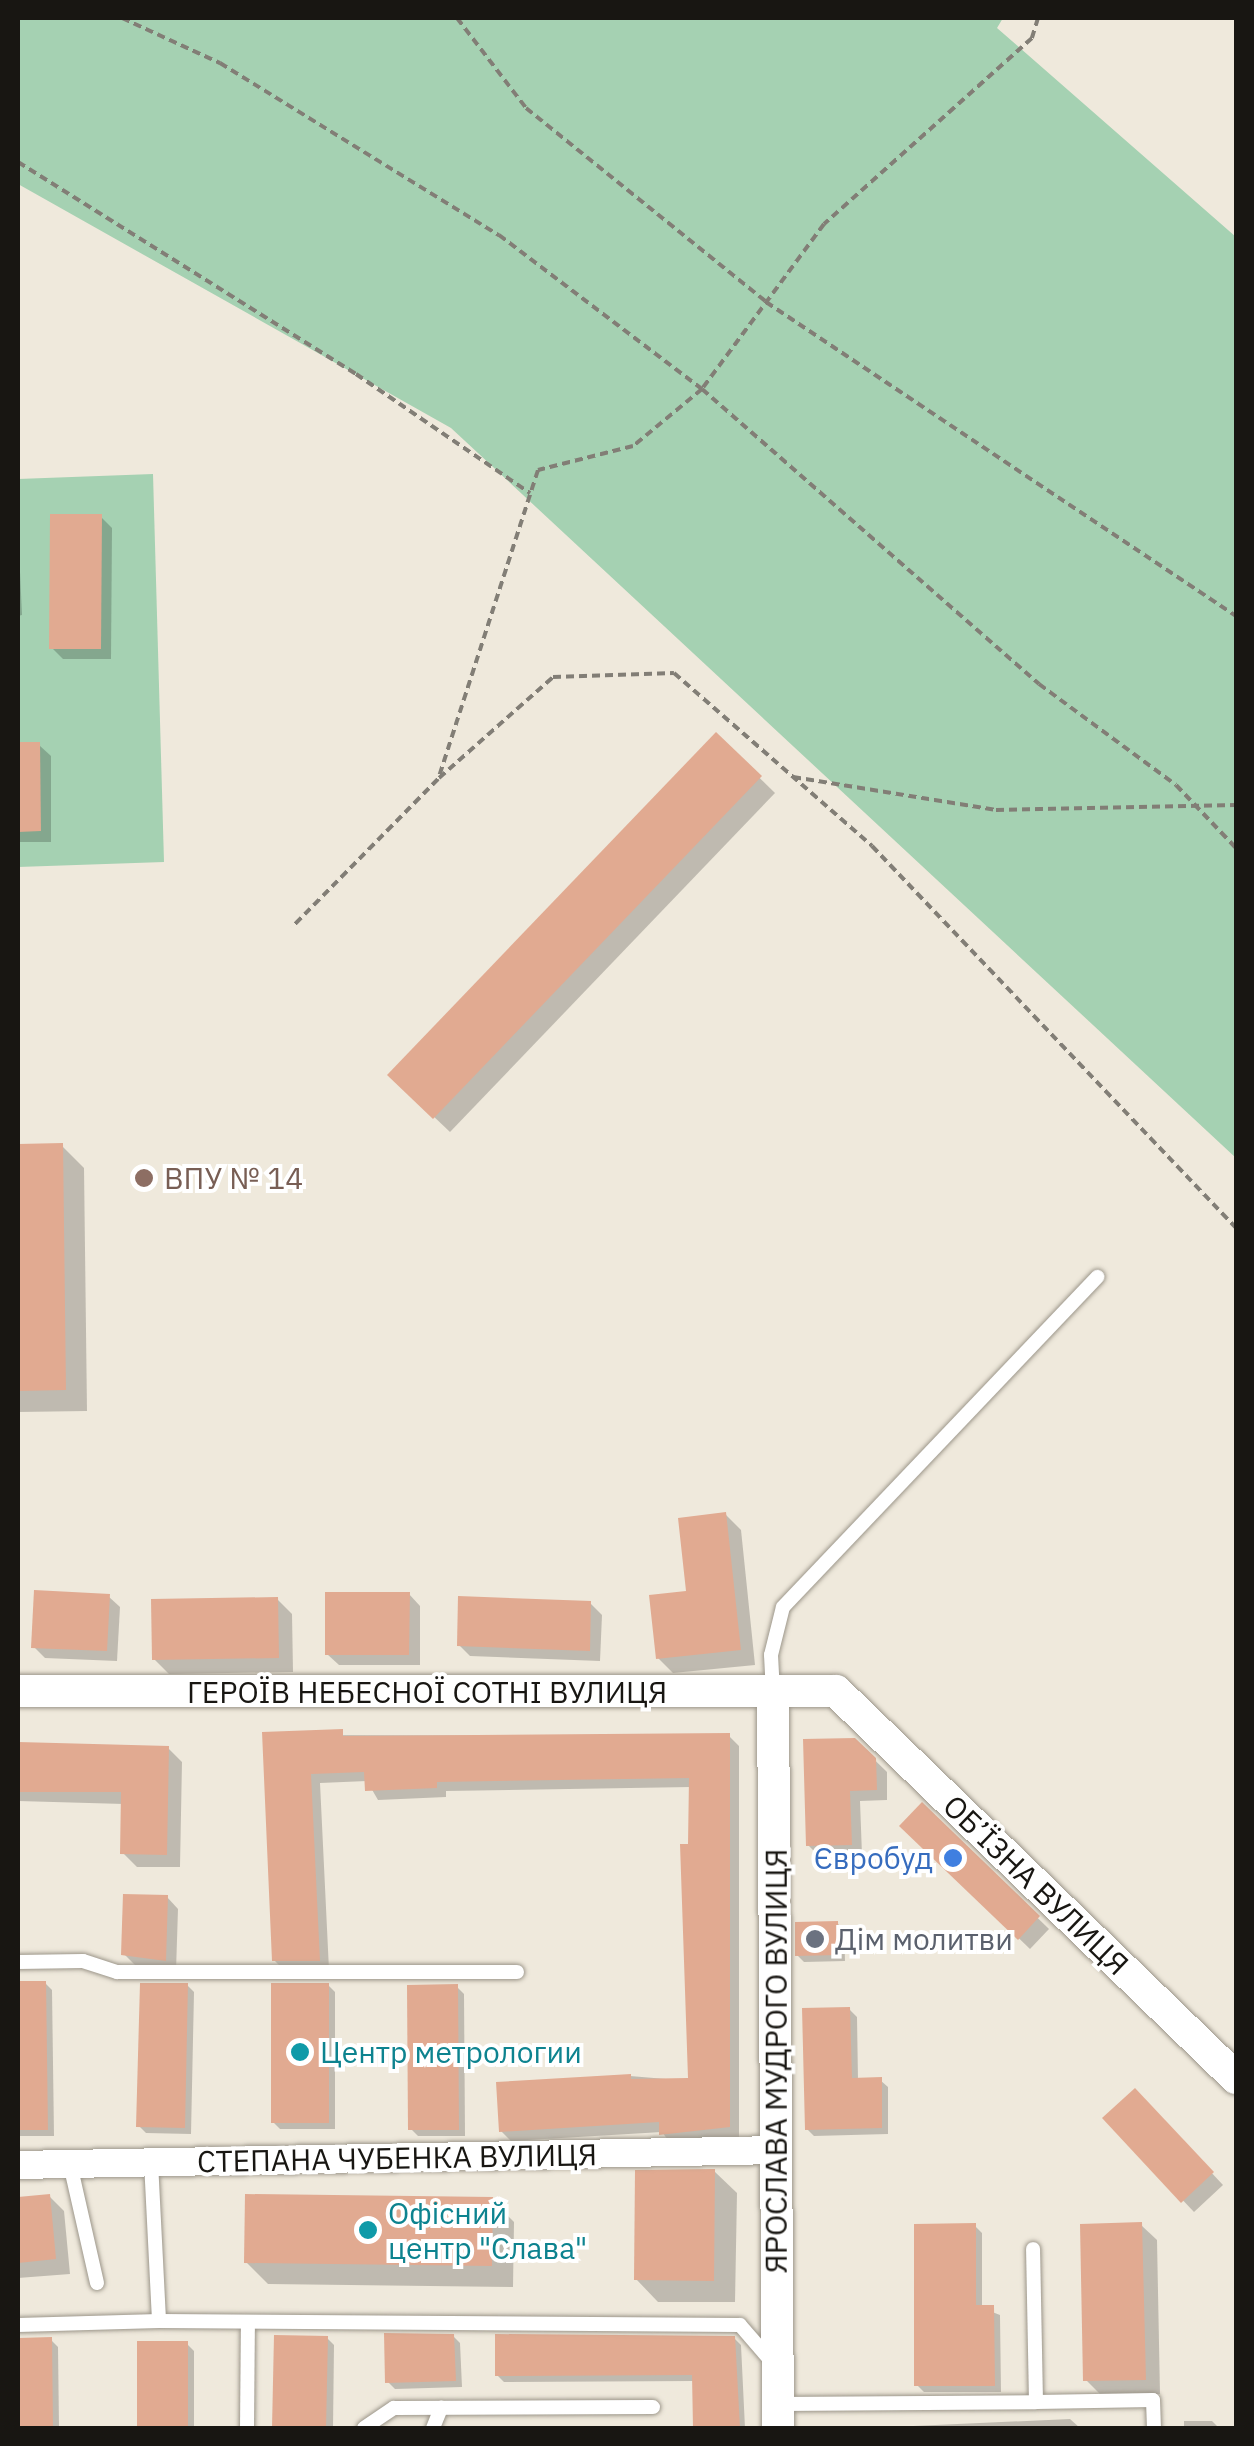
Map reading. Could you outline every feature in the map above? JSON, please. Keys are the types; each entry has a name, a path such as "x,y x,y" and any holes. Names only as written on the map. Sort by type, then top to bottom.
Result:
{"street":[{"name":"ГЕРОЇВ НЕБЕСНОЇ СОТНІ ВУЛИЦЯ","path":"18,1691 836,1692"},
{"name":"ОБ’ЇЗНА ВУЛИЦЯ","path":"836,1692 1236,2078"},
{"name":"ЯРОСЛАВА МУДРОГО ВУЛИЦЯ","path":"773,1694 778,2416"},
{"name":"СТЕПАНА ЧУБЕНКА ВУЛИЦЯ","path":"18,2165 776,2150"}],"lane":[{"path":"773,1694 771,1655 783,1607 1097,1277"},
{"path":"18,1962 83,1961 117,1972 516,1972"},
{"path":"151,2162 159,2321"},
{"path":"70,2164 97,2282"},
{"path":"1033,2249 1036,2402"},
{"path":"18,2325 159,2321 740,2325 778,2368"},
{"path":"247,2428 248,2322"},
{"path":"778,2416 1153,2400 1154,2428"},
{"path":"364,2428 394,2408 653,2406"},
{"path":"433,2428 441,2408"}],"path":[{"path":"122,18 220,63 500,235 702,389 1039,684 1199,808 1236,848"},
{"path":"457,18 526,108 766,302 1236,616"},
{"path":"438,779 538,470 633,446 702,389 824,224 1032,38 1038,18"},
{"path":"18,162 356,374 530,493"},
{"path":"292,927 438,779 552,677 674,672 872,846 1236,1228"},
{"path":"793,777 996,810 1236,806"}],"green space":[{"path":"18,18 1003,18 997,28 1236,237 1236,1158 451,428 18,184"},
{"path":"153,474 164,862 18,867 18,479"}],"building":[{"path":"50,514 102,514 101,649 49,649"},
{"path":"716,732 762,776 433,1119 387,1075"},
{"path":"18,742 40,742 41,831 18,832"},
{"path":"63,1143 66,1390 18,1391 18,1144"},
{"path":"726,1512 741,1650 656,1659 649,1595 686,1591 678,1518"},
{"path":"34,1590 110,1594 107,1651 31,1648"},
{"path":"325,1592 410,1592 409,1655 325,1655"},
{"path":"458,1596 591,1601 590,1651 457,1646"},
{"path":"278,1597 279,1658 152,1660 151,1599"},
{"path":"343,1729 343,1736 730,1733 730,2127 659,2135 659,2122 499,2132 496,2082 631,2074 631,2079 688,2078 680,1844 688,1844 689,1778 437,1782 437,1788 365,1791 364,1772 311,1774 320,1961 272,1961 262,1732"},
{"path":"855,1738 876,1758 877,1790 850,1791 852,1845 806,1846 803,1739"},
{"path":"18,1742 169,1746 167,1855 120,1854 121,1792 18,1792"},
{"path":"922,1802 1040,1916 1018,1940 899,1826"},
{"path":"123,1894 168,1895 166,1961 121,1955"},
{"name":"Дім молитви","path":"838,1921 839,1955 795,1956 795,1922"},
{"path":"18,1981 46,1981 48,2130 18,2130"},
{"path":"140,1983 188,1983 185,2128 136,2127"},
{"name":"Центр метрологии","path":"271,1983 329,1983 329,2123 271,2123"},
{"path":"458,1984 459,2130 408,2130 407,1985"},
{"path":"850,2007 852,2078 882,2077 882,2128 805,2130 802,2008"},
{"path":"1135,2088 1214,2172 1181,2203 1102,2118"},
{"path":"715,2169 714,2281 634,2280 635,2170"},
{"path":"50,2194 56,2259 18,2263 18,2197"},
{"name":"Офісний центр \"Слава\"","path":"245,2194 493,2197 492,2266 244,2263"},
{"path":"1142,2222 1146,2380 1083,2381 1080,2224"},
{"path":"976,2223 976,2305 994,2305 995,2386 914,2386 914,2224"},
{"path":"384,2333 454,2334 456,2381 385,2383"},
{"path":"495,2334 735,2336 740,2428 693,2428 692,2375 495,2376"},
{"path":"274,2335 328,2336 326,2428 272,2428"},
{"path":"52,2337 53,2428 18,2428 18,2338"},
{"path":"137,2341 188,2341 188,2428 137,2428"}],"place":[{"name":"ВПУ № 14","path":"144,1178"},
{"name":"Євробуд","path":"953,1858"},
{"name":"Дім молитви","path":"815,1939"},
{"name":"Центр метрологии","path":"300,2052"},
{"name":"Офісний центр \"Слава\"","path":"368,2230"}]}
